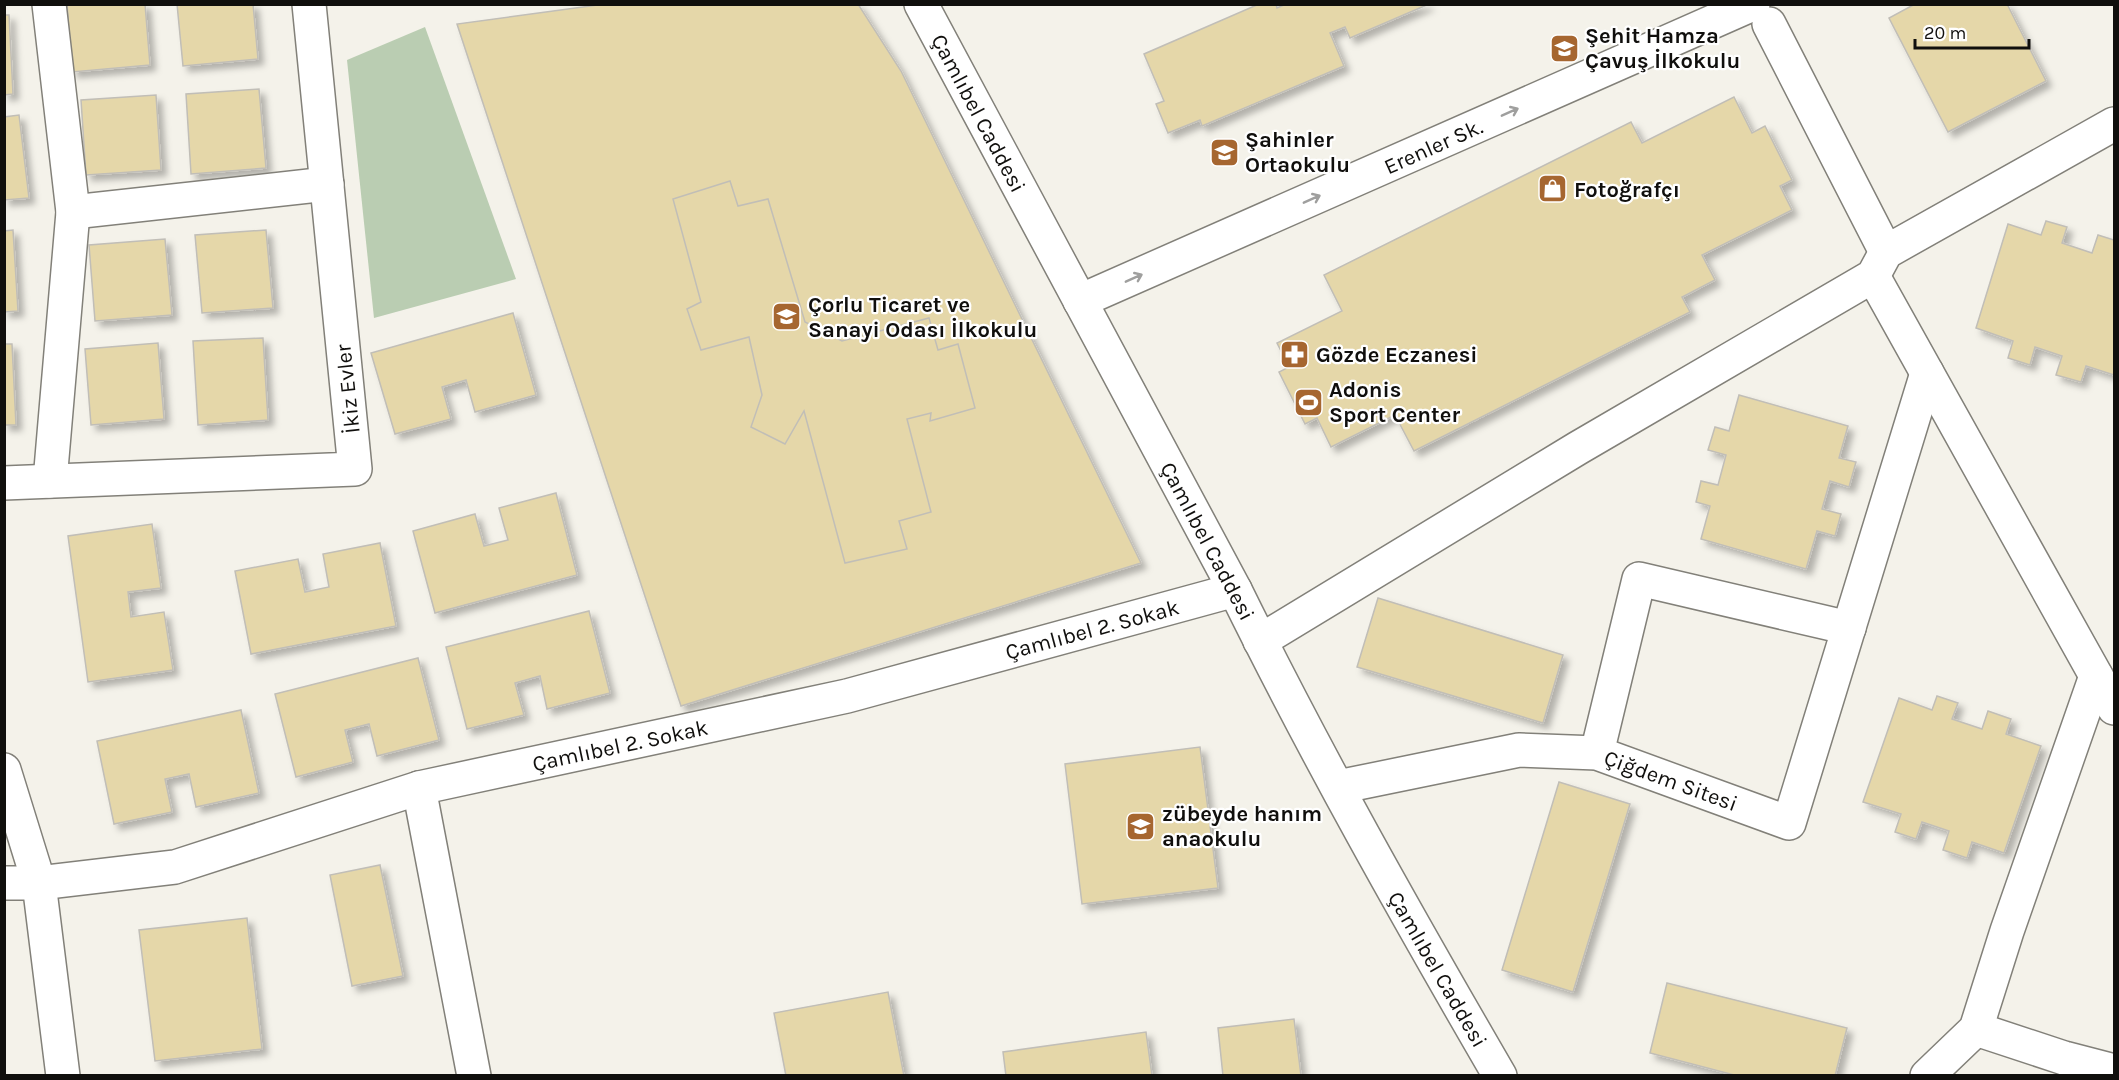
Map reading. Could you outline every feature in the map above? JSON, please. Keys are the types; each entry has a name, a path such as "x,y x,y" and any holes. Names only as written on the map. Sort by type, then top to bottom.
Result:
{"street":[{"path":"49,4 73,212 51,481"},
{"name":"İkiz Evler","path":"4,483 355,470 309,4"},
{"name":"Çamlıbel Caddesi","path":"921,4 1235,590 1393,891 1500,1076"},
{"path":"1761,14 1880,264 1928,373 2115,708"},
{"name":"Erenler Sk.","path":"1080,302 1761,14"},
{"path":"1260,641 2115,124"},
{"path":"73,212 327,184"},
{"path":"1597,753 1640,579 1849,628 1928,373"},
{"name":"Çamlıbel 2. Sokak","path":"4,883 39,883 175,867 419,788 847,696 1235,590"},
{"name":"Çiğdem Sitesi","path":"1338,788 1519,750 1597,753 1789,823 1849,628"},
{"path":"1927,1076 1976,1029 2007,931 2096,676"},
{"path":"4,770 39,883 63,1076"},
{"path":"419,788 474,1076"},
{"path":"1976,1029 2062,1067 2115,1071"}],"green space":[{"path":"425,27 516,279 374,318 347,60"}],"building":[{"path":"67,4 145,4 150,65 72,72"},
{"path":"177,4 253,4 258,59 183,66"},
{"name":"Çorlu Ticaret ve Sanayi Odası İlkokulu","path":"605,4 858,4 901,71 1141,563 681,706 457,24"},
{"path":"1259,4 1276,4 1277,8 1286,4 1429,4 1350,38 1345,27 1330,33 1344,66 1202,126 1200,120 1168,133 1156,104 1164,101 1144,54"},
{"path":"1915,4 2007,4 2046,81 1948,132 1889,18"},
{"path":"4,15 9,15 13,94 4,95"},
{"path":"259,89 266,168 191,174 186,94"},
{"path":"156,95 161,170 86,175 81,100"},
{"path":"1734,97 1752,133 1765,126 1792,180 1780,186 1792,210 1702,255 1715,280 1682,297 1690,312 1414,451 1395,415 1331,447 1317,418 1305,424 1279,372 1289,367 1277,343 1342,311 1324,275 1631,122 1642,143"},
{"path":"19,115 29,198 4,200 4,117"},
{"path":"730,181 738,206 768,199 805,322 842,341 929,318 938,350 958,344 975,408 930,421 931,413 907,419 931,512 899,521 907,549 845,563 804,411 785,444 751,427 762,395 749,337 701,350 687,309 701,302 673,199"},
{"path":"2046,221 2067,227 2062,243 2092,253 2098,235 2114,240 2114,375 2086,366 2081,382 2056,375 2062,356 2035,347 2030,365 2008,358 2013,341 1976,328 2008,224 2041,235"},
{"path":"13,230 18,311 4,312 4,231"},
{"path":"266,230 273,308 202,313 195,235"},
{"path":"165,239 172,315 95,321 89,245"},
{"path":"513,313 536,395 475,412 466,380 442,387 451,419 395,434 371,353"},
{"path":"263,338 268,420 198,425 193,341"},
{"path":"158,343 164,419 91,425 85,349"},
{"path":"4,344 12,344 16,425 4,425"},
{"path":"1739,395 1848,426 1839,458 1856,462 1849,487 1830,481 1822,509 1841,514 1835,536 1817,531 1806,569 1701,539 1710,506 1696,502 1701,481 1718,485 1726,455 1708,450 1715,427 1729,431"},
{"path":"556,493 577,575 435,613 413,531 475,514 484,546 508,540 499,508"},
{"path":"152,524 161,588 128,592 131,617 164,612 173,670 88,682 68,536"},
{"path":"380,543 396,626 251,654 235,571 298,559 305,592 329,587 323,554"},
{"path":"1378,598 1563,655 1543,723 1357,667"},
{"path":"589,611 610,693 547,709 540,676 515,683 524,715 467,729 446,647"},
{"path":"418,658 439,740 377,756 369,724 345,730 353,762 296,777 275,694"},
{"path":"1937,696 1958,703 1952,719 1982,729 1988,711 2011,719 2006,734 2041,746 2004,853 1972,842 1967,858 1943,850 1949,831 1922,822 1916,839 1895,832 1901,814 1863,802 1899,698 1932,710"},
{"path":"241,710 259,793 196,807 189,774 165,779 172,812 114,824 97,741"},
{"name":"zübeyde hanım anaokulu","path":"1200,747 1218,888 1082,904 1065,764"},
{"path":"1559,782 1630,804 1573,992 1502,970"},
{"path":"380,865 403,976 352,986 330,875"},
{"path":"247,918 262,1049 155,1061 139,930"},
{"path":"1667,983 1847,1028 1835,1076 1738,1076 1650,1053"},
{"path":"888,992 904,1076 786,1076 774,1013"},
{"path":"1294,1019 1301,1076 1223,1076 1218,1028"},
{"path":"1146,1032 1152,1076 1006,1076 1003,1052"}],"place":[{"name":"Şehit Hamza Çavuş İlkokulu","path":"1564,48"},
{"name":"Şahinler Ortaokulu","path":"1224,152"},
{"name":"Fotoğrafçı","path":"1553,189"},
{"name":"Çorlu Ticaret ve Sanayi Odası İlkokulu","path":"787,317"},
{"name":"Gözde Eczanesi","path":"1295,354"},
{"name":"Adonis Sport Center","path":"1308,402"},
{"name":"zübeyde hanım anaokulu","path":"1141,826"}]}
